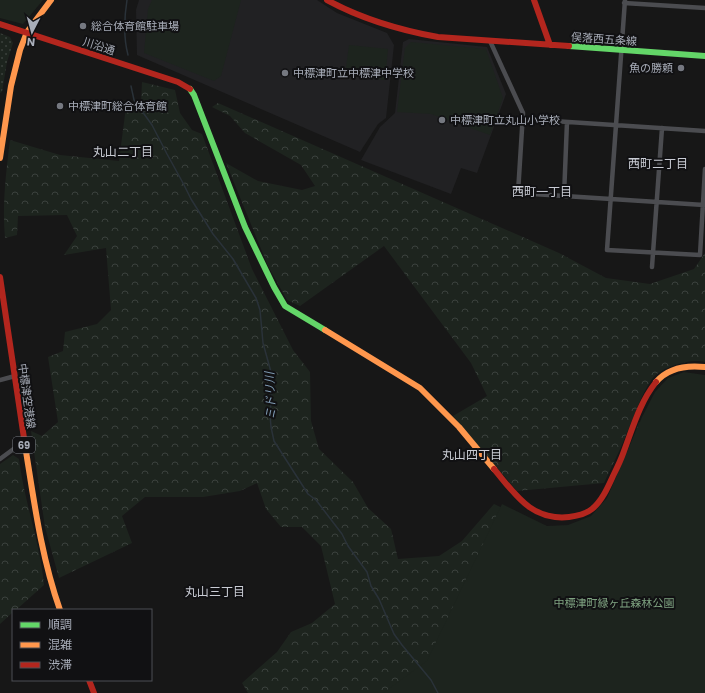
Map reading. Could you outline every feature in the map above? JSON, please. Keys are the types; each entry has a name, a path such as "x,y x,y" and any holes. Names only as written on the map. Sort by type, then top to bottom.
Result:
{"street":[{"path":"0,158 15,65 26,32 52,0"},
{"name":"俣落西五条線","path":"327,0 355,15 402,30 438,37 705,56"},
{"path":"534,0 550,45"},
{"path":"705,8 624,2 607,250 700,255 705,169"},
{"name":"川沿通","path":"0,24 178,82 190,89 230,192 262,264 285,306 420,388 459,427 520,501 532,510 544,516 562,518 583,514 591,510 607,489 624,453 638,415 656,381 662,375 676,369 698,366 705,367"},
{"path":"490,41 523,113 518,193 704,205"},
{"path":"523,120 705,131"},
{"path":"564,196 567,122"},
{"path":"652,267 662,128"},
{"name":"中標津空港線","path":"0,277 38,531 51,585 60,609"},
{"path":"0,380 15,376"},
{"path":"0,459 24,442"},
{"path":"89,681 94,693"}],"shaded area":[{"name":"中標津町立中標津中学校","path":"139,0 317,0 337,13 387,33 394,45 386,118 378,124 360,152 137,55 136,10"},
{"name":"中標津町立丸山小学校","path":"409,39 487,47 506,94 477,173 461,168 451,194 361,160 380,127 395,113 403,42"}],"green space":[{"path":"0,0 43,0 23,24 0,18"},
{"path":"152,0 241,0 221,76 214,81 144,53 148,9"},
{"path":"0,33 10,37 13,43 7,62 2,92 0,93"},
{"path":"411,42 486,49 503,98 490,135 431,114 397,112 405,48"},
{"path":"349,45 388,49 385,80 345,75"},
{"path":"142,82 175,90 180,113 192,130 202,134 252,269 293,350 310,372 311,421 319,449 353,482 368,508 391,529 398,559 439,556 462,541 494,504 546,526 568,527 592,518 607,500 624,466 639,422 661,432 705,693 248,693 242,683 277,652 291,632 312,623 335,604 321,546 302,527 281,527 266,509 257,483 240,491 203,497 145,497 122,516 132,543 59,578 45,527 31,431 42,436 58,422 48,357 63,351 65,332 97,324 111,310 106,248 64,255 77,236 67,215 18,216 17,235 5,238 4,201 10,140 60,155 119,161 126,107 141,103"},
{"path":"218,103 559,253 606,278 650,284 694,269 705,253 705,362 692,361 677,364 662,371 652,379 641,399 604,483 517,491 453,416 487,396 471,363 384,246 300,306 287,300 268,266 226,163 258,181 302,190 315,186 301,165 245,133 230,116 212,107"},
{"name":"中標津町緑ヶ丘森林公園","path":"684,372 705,375 705,693 383,693 427,661 502,504 547,526 568,525 591,516 607,498 642,417 655,392 668,378"},
{"path":"13,455 19,459 24,490 39,553 44,585 17,609 12,609 12,613 0,624 0,464"}],"waterway":[{"name":"ミドリ川","path":"127,0 124,28 128,55"},
{"name":"ミドリ川","path":"131,86 134,100 152,125 191,199 213,234 233,259 256,298 260,310 263,343 271,372 272,388 270,415 274,441 308,494 316,500 342,534 348,546 367,572 371,586 379,599 394,634 431,680 438,693"}],"traffic: fast":[{"path":"569,46 705,56"},
{"path":"190,89 194,95 245,227 274,287 285,306 325,330"}],"traffic: slow":[{"path":"0,158 11,86 20,50 27,32 51,0"},
{"path":"325,330 420,388 459,427 494,469"},
{"path":"656,382 666,373 678,368 705,367"},
{"path":"25,445 43,549 53,590 60,609"}],"traffic: jam":[{"path":"327,0 354,13 381,23 438,37 569,46"},
{"path":"534,0 550,45"},
{"path":"0,24 178,82 190,89"},
{"path":"0,277 25,445"},
{"path":"494,469 509,488 525,504 544,515 572,517 587,512 599,502 607,489 622,458 641,406 656,382"},
{"path":"89,681 94,693"}],"place":[{"name":"総合体育館駐車場","path":"83,26"},
{"name":"魚の勝頼","path":"681,68"},
{"name":"中標津町立中標津中学校","path":"285,73"},
{"name":"中標津町総合体育館","path":"60,106"},
{"name":"中標津町立丸山小学校","path":"442,120"}],"district":[{"name":"丸山二丁目","path":"123,151"},
{"name":"西町二丁目","path":"658,163"},
{"name":"西町一丁目","path":"542,191"},
{"name":"丸山四丁目","path":"472,454"},
{"name":"丸山三丁目","path":"215,591"}]}
